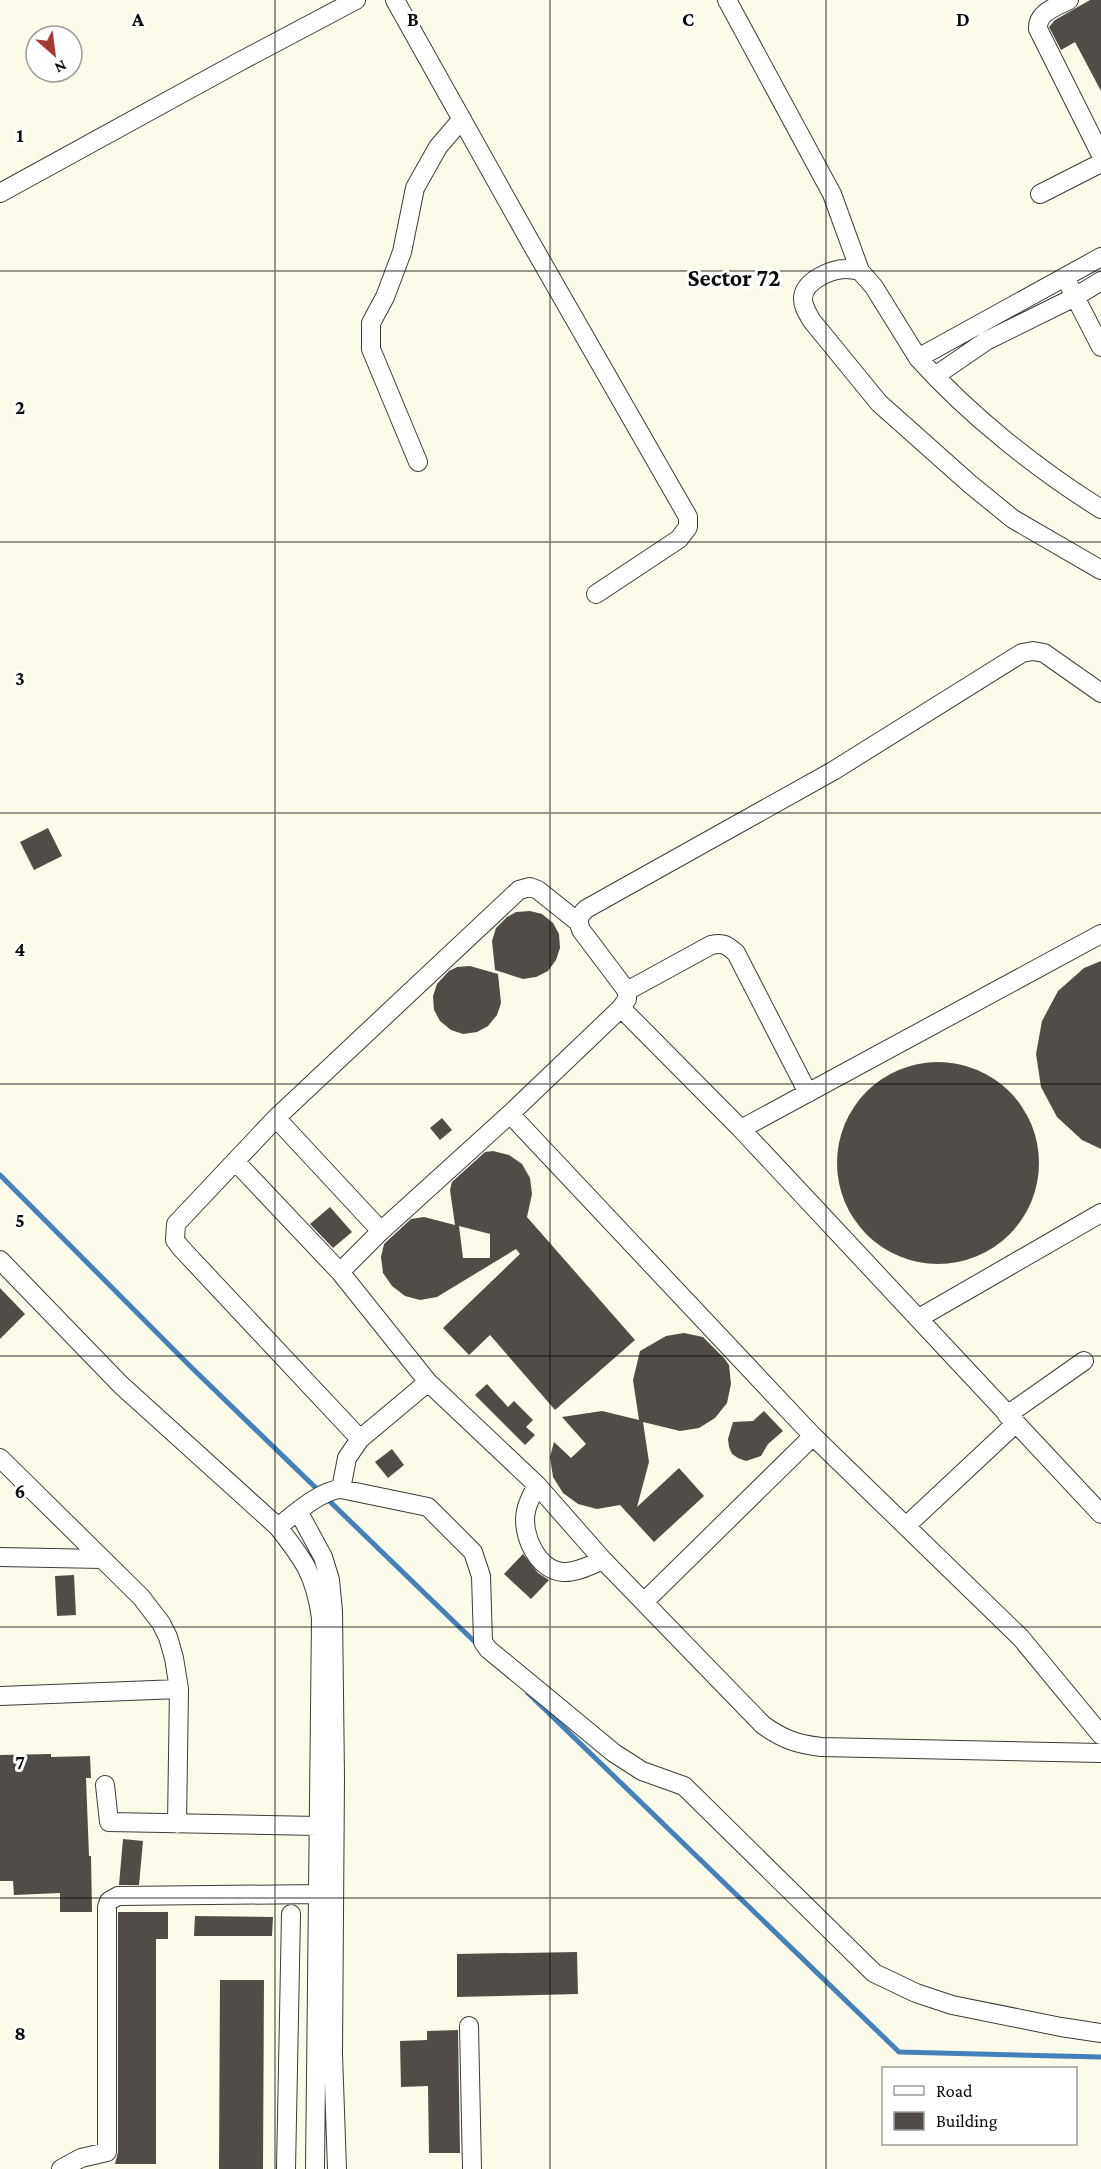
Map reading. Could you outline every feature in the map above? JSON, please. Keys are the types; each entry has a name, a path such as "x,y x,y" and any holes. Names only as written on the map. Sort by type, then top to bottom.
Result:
{"street":[{"path":"0,193 356,0"},
{"path":"395,0 688,517 688,527 679,539 596,594"},
{"path":"727,0 832,194 860,271 874,287 918,358 976,416 1067,488 1101,509"},
{"path":"1069,0 1041,16 1038,29 1101,155"},
{"path":"418,462 371,349 371,323 385,297 402,252 416,188 438,147 462,119"},
{"path":"1040,194 1101,163"},
{"path":"918,358 1101,257"},
{"path":"860,271 846,269 831,272 818,278 805,290 803,299 806,310 819,330 879,403 970,484 1013,519 1101,570"},
{"path":"1064,278 1101,347"},
{"path":"935,376 986,340 1075,297 1101,281"},
{"path":"1101,693 1044,653 1022,652 833,771 586,909 580,915 578,922 580,930 624,999 826,1222 919,1318 1101,1514"},
{"path":"360,1439 175,1240 176,1224 276,1118 519,890 530,887 538,890 578,922"},
{"path":"741,1129 1101,934"},
{"path":"340,1272 381,1231 510,1114 624,999 711,945 722,943 736,953 808,1093"},
{"path":"510,1114 813,1436 1021,1638 1101,1735"},
{"path":"276,1118 381,1231"},
{"path":"235,1161 340,1272 428,1382 537,1485 603,1560 763,1725 782,1738 803,1745 821,1747 1101,1753"},
{"path":"919,1318 1101,1213"},
{"path":"0,1260 121,1385 278,1527 297,1551 313,1578 321,1618 315,2169"},
{"path":"906,1527 1011,1419 1084,1360"},
{"path":"278,1527 298,1511 328,1494 360,1439 428,1382"},
{"path":"644,1602 813,1436"},
{"path":"0,1458 141,1597 161,1623 168,1637 179,1689 177,1824"},
{"path":"537,1485 525,1512 526,1529 534,1553 551,1570 562,1572 570,1572 603,1560"},
{"path":"328,1494 420,1504 439,1516 474,1552 478,1562 482,1576 483,1641 489,1649 614,1753 642,1771 684,1786 874,1973 916,1993 952,2005 1101,2033"},
{"path":"298,1511 323,1557 330,1580 333,1611 335,1777 333,2054 337,2169"},
{"path":"0,1557 102,1559"},
{"path":"0,1696 179,1689"},
{"path":"105,1785 109,1822 318,1826"},
{"path":"61,2169 81,2158 107,2152 106,1977 109,1901 118,1896 317,1894"},
{"path":"285,2169 291,1914"},
{"path":"469,2026 472,2169"}],"building":[{"path":"1090,0 1101,0 1101,91 1075,42 1061,50 1049,27 1055,20"},
{"path":"48,828 62,856 34,870 20,842"},
{"path":"530,911 542,914 553,923 559,934 560,948 556,960 548,971 536,977 523,979 495,970 492,941 496,928 516,912"},
{"path":"1101,961 1101,1149 1082,1140 1057,1117 1041,1087 1036,1054 1042,1021 1058,991 1084,968"},
{"path":"470,966 498,974 501,1003 497,1015 488,1026 477,1032 463,1034 451,1030 440,1021 434,1010 433,996 437,984 449,971 457,967"},
{"path":"928,1062 948,1062 977,1069 1010,1091 1032,1124 1039,1163 1032,1202 1010,1235 977,1257 948,1264 928,1264 899,1257 866,1235 844,1202 837,1173 837,1153 844,1124 866,1091 899,1069"},
{"path":"442,1118 452,1130 440,1140 430,1128"},
{"path":"493,1151 509,1155 522,1164 530,1178 532,1194 527,1217 635,1340 555,1410 490,1335 469,1355 443,1328 520,1254 516,1249 437,1297 420,1300 405,1296 392,1286 383,1273 381,1257 384,1244 411,1219 424,1217 455,1225 450,1190 452,1182 485,1152","holes":["459,1226 490,1234 490,1258 463,1258"]},
{"path":"330,1207 352,1232 333,1248 310,1224"},
{"path":"0,1288 25,1314 0,1339"},
{"path":"684,1333 703,1337 724,1358 729,1365 731,1384 727,1403 715,1418 699,1428 680,1431 643,1422 649,1462 637,1507 679,1468 704,1496 654,1542 620,1505 597,1509 578,1504 563,1493 553,1477 550,1457 554,1442 571,1458 586,1444 562,1417 602,1411 639,1420 633,1380 640,1351 666,1336"},
{"path":"487,1384 508,1407 514,1401 533,1420 526,1427 535,1435 525,1445 475,1395"},
{"path":"764,1411 783,1431 768,1444 761,1456 746,1461 738,1458 732,1454 729,1447 728,1439 733,1422 753,1421"},
{"path":"392,1449 404,1465 388,1478 375,1462"},
{"path":"523,1554 538,1573 549,1580 531,1599 504,1574"},
{"path":"74,1575 76,1615 57,1616 55,1576"},
{"path":"51,1754 51,1757 90,1756 91,1778 86,1778 92,1912 60,1912 60,1893 14,1895 13,1881 0,1881 0,1755"},
{"path":"123,1839 143,1841 139,1885 119,1885"},
{"path":"118,1912 168,1912 168,1939 156,1939 156,2164 115,2164 118,2152"},
{"path":"195,1916 273,1917 272,1936 194,1936"},
{"path":"577,1952 578,1994 457,1997 457,1954"},
{"path":"220,1980 264,1980 263,2169 219,2169"},
{"path":"458,2030 460,2153 429,2153 428,2086 401,2087 400,2041 427,2040 427,2031"}],"waterway":[{"path":"0,1175 190,1366 478,1645"},
{"path":"528,1693 899,2052 1101,2057"}],"district":[{"name":"Sector 72","path":"734,277"}]}
